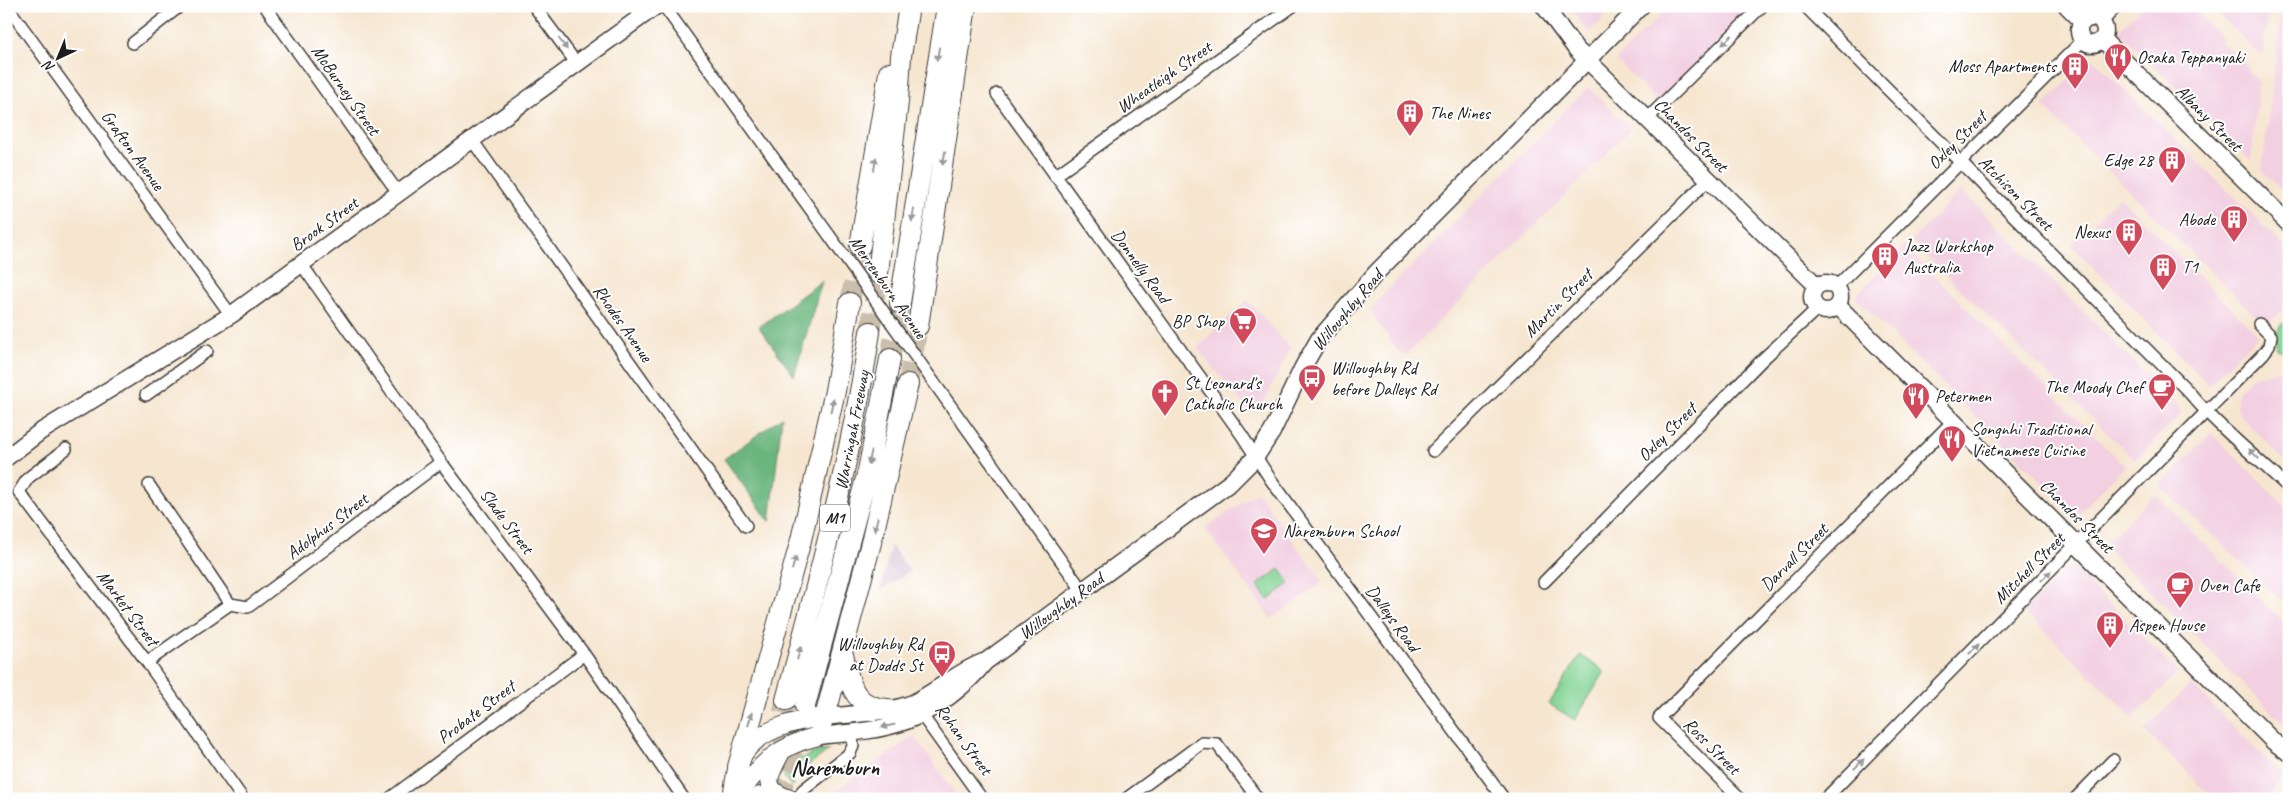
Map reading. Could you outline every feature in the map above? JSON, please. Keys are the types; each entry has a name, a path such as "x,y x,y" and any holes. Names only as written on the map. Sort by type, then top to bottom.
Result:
{"highway":[{"path":"878,273 898,102 901,56 910,6"},
{"path":"900,302 938,52 947,6"},
{"path":"918,326 966,6"},
{"path":"860,246 889,70 901,56"},
{"path":"738,767 801,540 835,392 850,303"},
{"name":"Warringah Freeway","path":"870,332 854,426 795,703 868,471 890,359"},
{"path":"822,727 843,653 896,443 908,384"},
{"path":"843,653 850,681 856,694 872,707 888,709"}],"main road":[{"name":"Brook Street","path":"6,458 40,432 163,359 231,315 656,6"},
{"name":"Chandos Street","path":"1544,6 1571,44 1817,286"},
{"name":"Willoughby Road","path":"734,799 738,767 746,750 771,732 794,722 852,732 899,723 917,708 968,681 986,662 1230,482 1255,458 1272,432 1312,350 1337,318 1376,273 1641,6"},
{"path":"2067,6 2082,22"},
{"path":"2092,18 2102,22 2105,31 2102,39 2092,44 2083,40 2079,31 2082,22 2092,18"},
{"name":"Albany Street","path":"2102,39 2289,224"},
{"path":"1829,283 1836,287 1840,298 1838,306 1831,310 1818,308 1812,298 1817,286 1829,283"},
{"name":"Chandos Street","path":"1838,306 2274,742 2289,753"},
{"name":"Willoughby Road","path":"734,799 759,767 782,749 822,727 888,709 917,708"},
{"path":"782,749 770,772 769,781 775,793 790,799"}],"street":[{"name":"Grafton Avenue","path":"7,6 231,315"},
{"path":"133,42 180,6"},
{"name":"McBurney Street","path":"265,6 398,194"},
{"path":"534,6 577,64"},
{"name":"Merrenburn Avenue","path":"664,6 1082,590"},
{"name":"Wheatleigh Street","path":"1055,176 1293,6"},
{"path":"1647,119 1762,6"},
{"name":"Atchison Street","path":"1805,6 2188,391 2226,432 2243,444 2289,488"},
{"path":"2102,22 2117,6"},
{"name":"Oxley Street","path":"1836,287 2083,40"},
{"name":"Donnelly Road","path":"997,94 1241,434 1255,458"},
{"name":"Rhodes Avenue","path":"472,140 746,526"},
{"name":"Martin Street","path":"1433,451 1708,180"},
{"name":"Slade Street","path":"302,265 441,462 584,654 684,799"},
{"name":"Oxley Street","path":"1544,582 1763,359 1818,308"},
{"name":"Mitchell Street","path":"1825,799 2264,354 2269,346 2271,336 2259,324"},
{"path":"146,395 207,351"},
{"path":"163,359 172,376"},
{"name":"Darvall Street","path":"1659,718 1954,420"},
{"name":"Market Street","path":"66,450 28,478 19,492 147,662 243,799"},
{"name":"Dalleys Road","path":"1255,458 1504,799"},
{"name":"Adolphus Street","path":"230,604 248,607 441,462"},
{"path":"147,662 230,604 149,485"},
{"name":"Probate Street","path":"389,799 584,654"},
{"name":"Rohan Street","path":"917,708 982,799"},
{"name":"Ross Street","path":"1659,718 1740,799"},
{"path":"798,799 803,790 850,753 852,732"},
{"path":"1126,799 1202,743 1217,744 1258,799"},
{"path":"2075,799 2114,760"}],"shaded area":[{"path":"1569,6 1615,6 1589,33"},
{"path":"1669,6 1752,6 1658,102 1616,60"},
{"path":"2143,6 2190,6 2222,38 2220,41 2249,68 2247,70 2259,82 2251,161 2118,31"},
{"path":"2210,6 2269,6 2262,57"},
{"path":"2282,6 2289,6 2289,198 2262,171"},
{"path":"2091,57 2289,251 2289,303 2266,326 2043,106"},
{"path":"1588,87 1631,129 1407,354 1399,353 1370,310"},
{"path":"1961,190 2178,406 2180,415 2135,460 1911,241"},
{"path":"2119,197 2258,335 2209,385 2071,245"},
{"path":"1904,246 2125,466 2076,516 1855,297"},
{"path":"1247,300 1290,348 1261,409 1252,411 1248,410 1197,348"},
{"path":"2282,369 2289,370 2289,464 2242,418 2236,405 2238,391 2251,377"},
{"path":"2211,433 2289,510 2289,607 2160,486"},
{"name":"Naremburn School","path":"1257,492 1323,582 1271,619 1205,528"},
{"path":"2156,495 2289,628 2289,729 2107,549 2109,540"},
{"path":"891,545 910,571 880,591"},
{"path":"2070,565 2178,672 2133,718 2024,611"},
{"path":"2191,684 2283,776 2268,799 2214,799 2144,730"},
{"path":"914,736 959,799 824,799"}],"green space":[{"path":"822,281 794,376 759,327"},
{"path":"2283,323 2289,326 2289,348 2283,351 2277,349 2276,342 2277,331"},
{"path":"782,417 770,522 724,459"},
{"path":"1280,569 1290,583 1268,600 1257,585"},
{"path":"1580,655 1599,667 1604,673 1575,720 1549,704"},
{"path":"829,750 789,779 794,785 792,787 784,777 786,766 799,757 803,758 816,752"}],"tunnel":[{"path":"850,303 860,246"},
{"path":"870,332 878,273"},
{"path":"890,359 900,303"},
{"path":"908,384 918,326"},
{"path":"767,771 786,700"},
{"path":"779,799 805,706"}],"place":[{"name":"Osaka Teppanyaki","path":"2118,81"},
{"name":"Moss Apartments","path":"2075,90"},
{"name":"The Nines","path":"1410,137"},
{"name":"Edge 28","path":"2172,184"},
{"name":"Abode","path":"2234,243"},
{"name":"Nexus","path":"2129,256"},
{"name":"Jazz Workshop Australia","path":"1885,280"},
{"name":"T1","path":"2163,291"},
{"name":"BP Shop","path":"1243,345"},
{"name":"Willoughby Rd before Dalleys Rd","path":"1312,402"},
{"name":"The Moody Chef","path":"2162,411"},
{"name":"St Leonard's Catholic Church","path":"1165,417"},
{"name":"Petermen","path":"1916,420"},
{"name":"Songnhi Traditional Vietnamese Cuisine","path":"1952,463"},
{"name":"Naremburn School","path":"1264,555"},
{"name":"Oven Cafe","path":"2180,609"},
{"name":"Aspen House","path":"2110,649"},
{"name":"Willoughby Rd at Dodds St","path":"942,678"}],"district":[{"name":"Naremburn","path":"835,768"}]}
